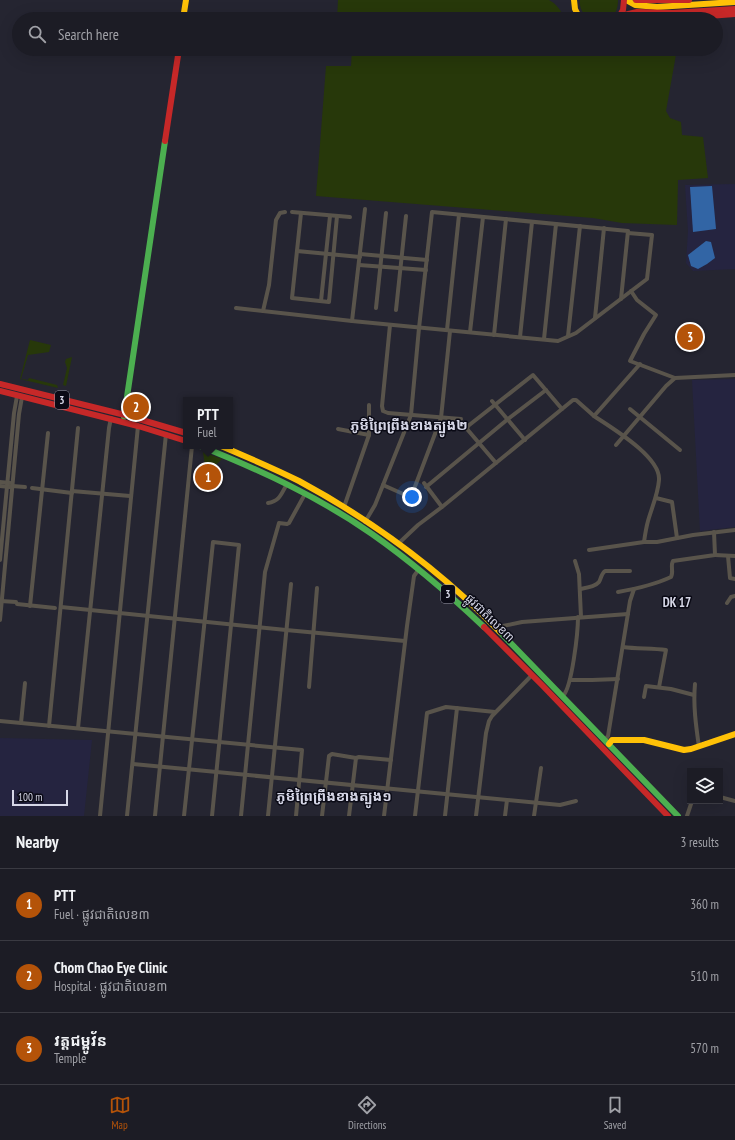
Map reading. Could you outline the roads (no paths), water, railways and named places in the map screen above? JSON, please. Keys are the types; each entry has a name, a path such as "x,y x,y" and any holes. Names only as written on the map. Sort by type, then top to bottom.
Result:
{"main road":[{"path":"184,12 186,0"},
{"path":"569,0 576,12"},
{"path":"574,0 575,9"},
{"path":"622,12 625,0 635,5 672,7 735,2"},
{"path":"636,0 735,9"},
{"path":"663,12 690,6"},
{"path":"723,15 735,14"},
{"path":"123,422 178,56"},
{"name":"3","path":"0,384 124,415 183,432"},
{"name":"3","path":"0,391 138,426 183,440"},
{"name":"ផ្លូវជាតិលេខ៣","path":"208,449 237,460 305,493 362,528 394,550 467,610 668,816"},
{"name":"ផ្លូវជាតិលេខ៣","path":"229,449 285,474 344,507 399,543 425,563 467,600 609,740 678,816"},
{"path":"609,740 644,740 684,750 699,747 735,734"}],"street":[{"path":"352,322 365,209"},
{"path":"263,311 270,285 276,220 280,213 285,212"},
{"path":"292,212 350,218"},
{"path":"236,308 352,322 419,328 494,334 558,341 576,333 647,278 652,235 628,233 628,231 604,228 432,212 419,328 412,415 375,505 362,528"},
{"path":"301,213 292,298 329,302 337,216"},
{"path":"376,308 386,213"},
{"path":"383,485 410,497 411,496 441,418 459,215"},
{"path":"321,301 330,216"},
{"path":"396,310 406,216"},
{"path":"470,332 483,217"},
{"path":"494,334 506,219"},
{"path":"520,337 532,222"},
{"path":"544,339 556,224"},
{"path":"568,336 580,226"},
{"path":"595,318 604,228"},
{"path":"621,299 628,233"},
{"path":"297,251 333,255 381,256 427,260"},
{"path":"359,264 426,270"},
{"path":"631,291 637,300 656,314 630,360 675,378 735,375"},
{"path":"390,325 382,406 383,411 388,413 461,419"},
{"path":"594,416 640,364"},
{"path":"496,463 467,427 494,403 533,375 562,409"},
{"path":"616,445 675,378"},
{"path":"442,507 425,485 546,390"},
{"path":"0,620 14,413 19,396"},
{"path":"399,543 418,525 575,400 594,416 624,435 646,455 659,470 660,479 656,498 647,522 644,542"},
{"path":"494,403 525,440"},
{"path":"344,507 369,435 369,405"},
{"path":"630,409 680,450"},
{"path":"78,728 109,428 113,413"},
{"path":"100,816 138,426"},
{"path":"49,726 78,428"},
{"path":"338,429 369,435"},
{"path":"30,606 48,432"},
{"path":"127,816 166,434"},
{"path":"155,816 176,619 192,449"},
{"path":"0,482 25,487"},
{"path":"268,503 275,502 278,499 287,484"},
{"path":"0,486 10,485"},
{"path":"0,560 10,485"},
{"path":"32,488 41,490 130,496"},
{"path":"241,816 265,572 279,523 289,523 305,493"},
{"path":"656,498 672,502 677,538"},
{"path":"589,550 644,542 657,542 714,532 735,530"},
{"path":"714,532 715,555"},
{"path":"184,816 213,542 239,545 212,816"},
{"path":"618,592 634,589 671,577 673,561 715,555 735,556"},
{"path":"728,556 730,578 735,579"},
{"path":"563,696 566,693 570,680 580,617 579,574 575,561"},
{"path":"384,816 414,576 419,570"},
{"path":"580,589 596,585 605,571 630,571"},
{"path":"268,816 291,584"},
{"path":"309,687 317,588"},
{"path":"609,740 630,601 634,589"},
{"path":"727,603 731,597 735,596"},
{"path":"1,601 30,606 55,608"},
{"path":"61,607 259,628 405,641"},
{"path":"498,630 503,626 522,622 628,614"},
{"path":"623,647 666,650 659,687"},
{"path":"476,816 486,733 489,721 495,712 532,676"},
{"path":"570,680 618,679"},
{"path":"21,723 25,684"},
{"path":"695,684 694,695 699,747"},
{"path":"644,697 646,686 670,689 694,695"},
{"path":"415,816 427,713 446,707 495,712"},
{"path":"444,816 457,708"},
{"path":"0,721 302,750 296,816"},
{"path":"322,816 330,754 356,758 362,757 391,760"},
{"path":"349,816 356,758"},
{"path":"133,764 507,800 560,804 576,801"},
{"path":"534,816 540,768"},
{"path":"723,797 735,801"},
{"path":"505,816 507,800"},
{"path":"687,816 691,804"}],"water":[{"path":"712,186 716,229 693,232 690,187"},
{"path":"706,241 711,242 715,258 698,269 691,266 688,255"}],"place":[{"name":"វត្តជម្ពូវ័ន","path":"690,337"},
{"name":"Chom Chao Eye Clinic","path":"136,407"},
{"name":"PTT","path":"208,477"}],"district":[{"name":"ភូមិព្រៃព្រីងខាងត្បូង២","path":"409,425"},
{"name":"DK 17","path":"677,602"},
{"name":"ភូមិព្រៃព្រីងខាងត្បូង១","path":"334,796"}]}
